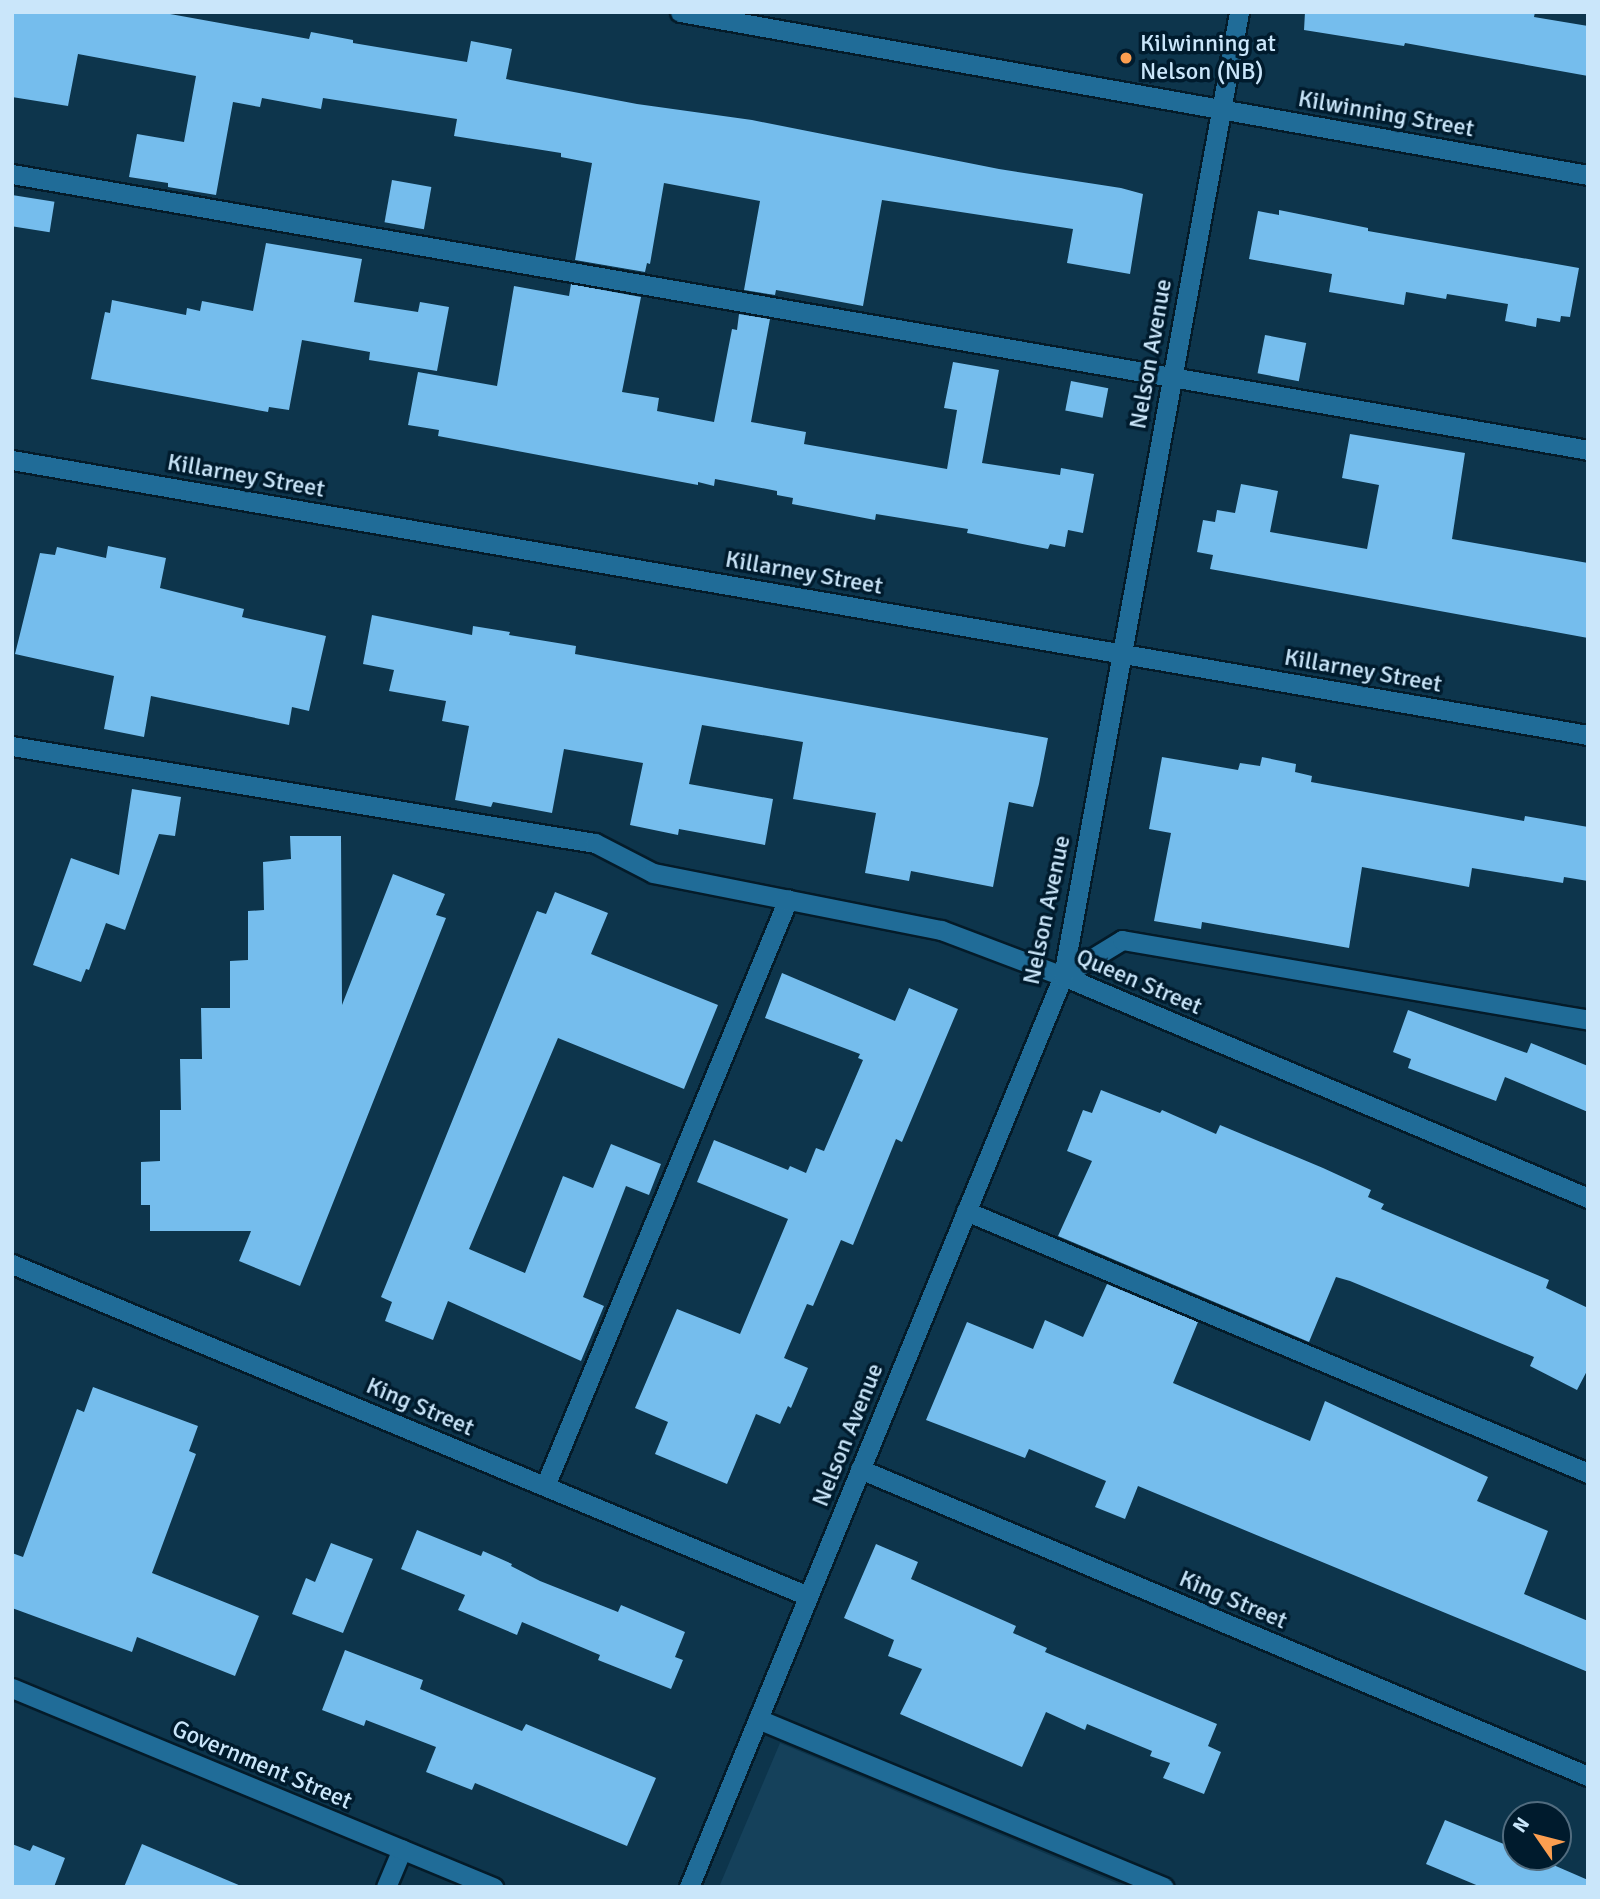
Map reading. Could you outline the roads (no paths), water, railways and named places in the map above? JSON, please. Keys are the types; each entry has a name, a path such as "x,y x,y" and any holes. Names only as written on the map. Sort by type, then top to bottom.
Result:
{"street":[{"name":"Kilwinning Street","path":"680,12 1588,175"},
{"name":"Nelson Avenue","path":"689,1887 1063,976 1238,12"},
{"path":"12,174 1588,450"},
{"name":"Killarney Street","path":"12,460 1588,735"},
{"name":"Queen Street","path":"12,746 595,843 653,873 942,930 1063,976 1588,1198"},
{"path":"545,1486 788,899"},
{"path":"1063,976 1122,940 1588,1020"},
{"path":"966,1211 1588,1473"},
{"name":"King Street","path":"12,1264 808,1596"},
{"name":"King Street","path":"860,1469 1588,1776"},
{"name":"Government Street","path":"12,1688 493,1887"},
{"path":"758,1719 1164,1887"},
{"path":"386,1887 402,1849"}],"place":[{"name":"Kilwinning at Nelson (NB)","path":"1126,58"}]}
